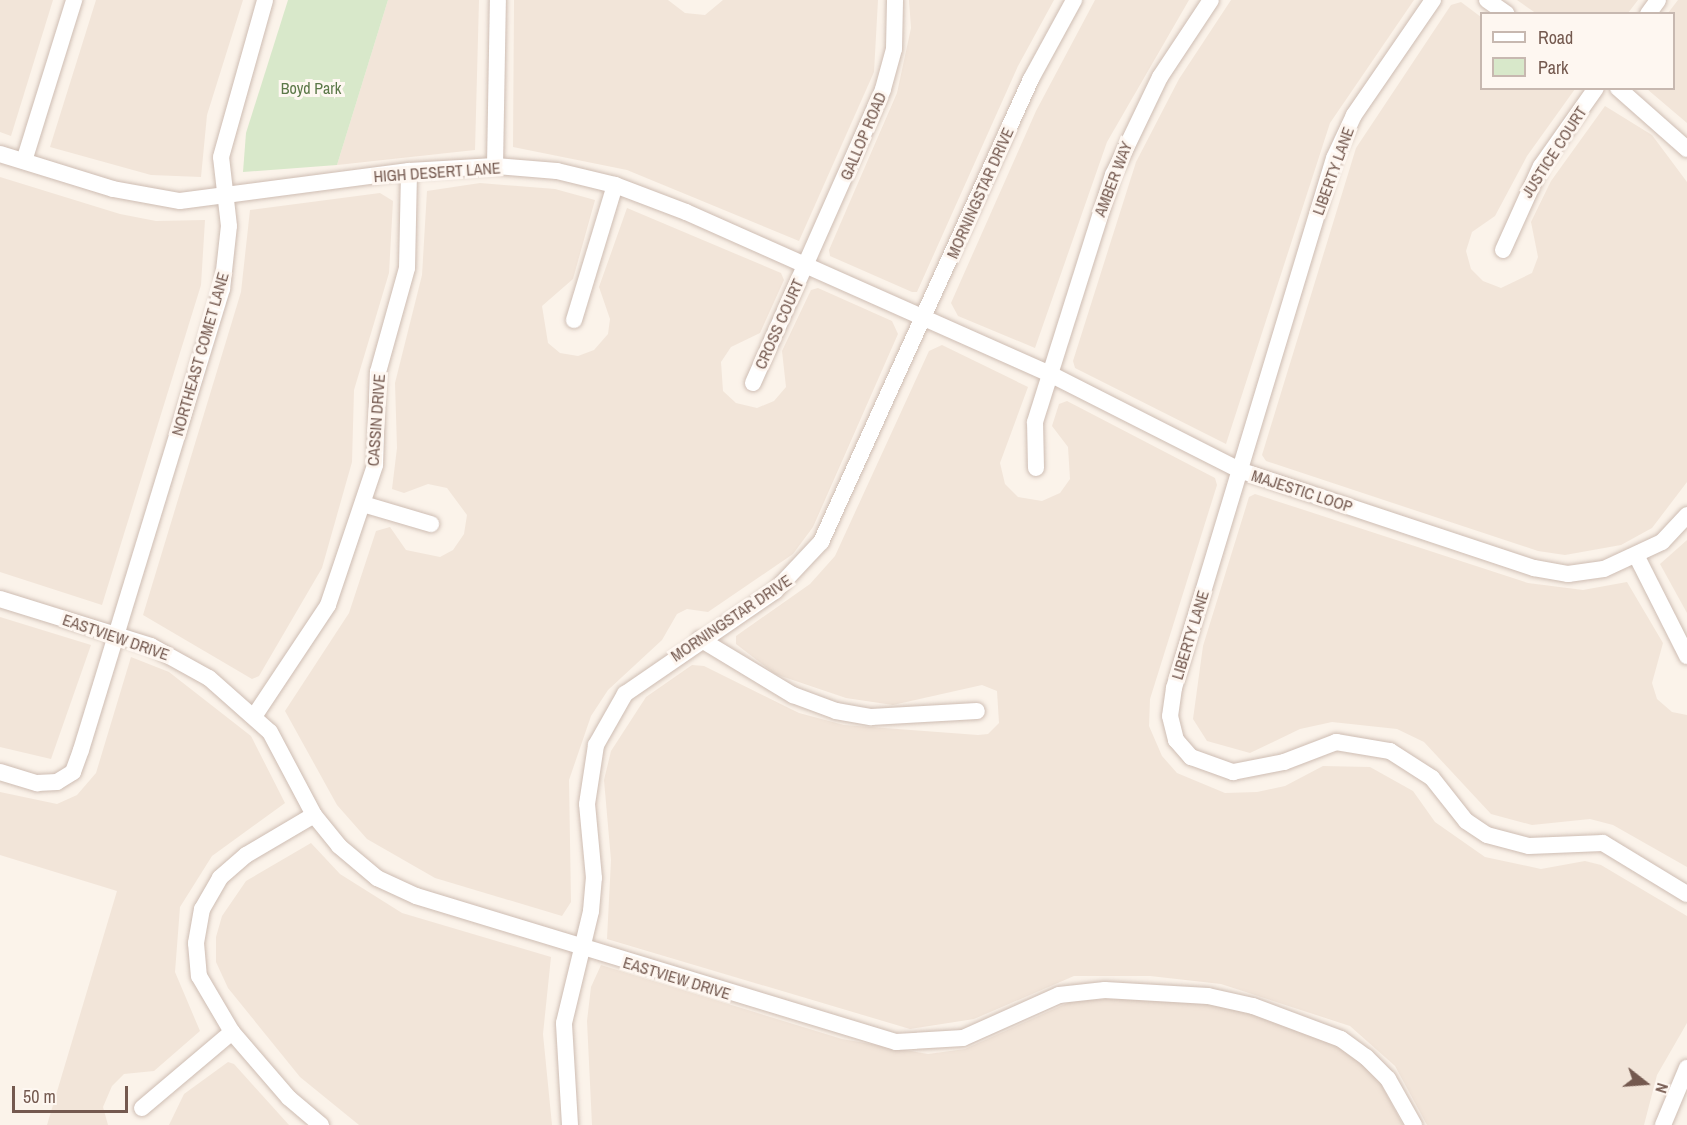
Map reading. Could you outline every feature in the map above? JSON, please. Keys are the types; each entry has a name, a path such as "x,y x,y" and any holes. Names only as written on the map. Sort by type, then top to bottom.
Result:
{"street":[{"path":"24,161 74,0"},
{"name":"NORTHEAST COMET LANE","path":"0,772 37,783 57,782 73,772 222,289 228,254 221,157 226,129 265,0"},
{"path":"495,166 498,0"},
{"name":"GALLOP ROAD","path":"805,265 883,89 894,49 895,0"},
{"name":"MORNINGSTAR DRIVE","path":"570,1125 564,1023 594,878 587,804 596,745 625,694 700,639 775,591 821,542 1031,79 1074,0"},
{"name":"AMBER WAY","path":"1036,468 1035,422 1130,135 1160,77 1210,0"},
{"name":"LIBERTY LANE","path":"1433,0 1354,115 1334,158 1174,688 1170,716 1176,740 1191,757 1233,772 1266,767 1336,742 1380,748 1412,761 1486,835 1529,846 1603,843 1687,894"},
{"path":"1487,0 1504,12"},
{"name":"JUSTICE COURT","path":"1503,250 1541,166 1595,90"},
{"path":"1620,90 1687,149"},
{"name":"HIGH DESERT LANE","path":"0,154 155,200 224,196 409,171 495,166 557,171 615,185 805,265 924,319"},
{"name":"CASSIN DRIVE","path":"255,715 328,605 375,465 378,372 407,268 409,171"},
{"path":"574,320 615,185"},
{"name":"CROSS COURT","path":"753,383 805,265"},
{"name":"MAJESTIC LOOP","path":"924,319 1050,374 1239,470 1534,568 1568,574 1637,557 1662,542 1687,515"},
{"path":"363,504 431,524"},
{"path":"1637,557 1687,656"},
{"name":"EASTVIEW DRIVE","path":"0,599 115,634 177,658 255,715 281,751 314,815 377,878 416,896 579,948 896,1042 963,1038 1059,995 1105,990 1208,996 1253,1006 1341,1039 1388,1079 1414,1125"},
{"path":"700,639 793,695 836,711 872,717 977,711"},
{"path":"314,815 246,855 220,878 202,909 195,943 199,976 232,1032 289,1098 321,1125"},
{"path":"142,1108 232,1032"},
{"path":"1663,1125 1687,1068"}],"shaded area":[{"path":"0,0 53,0 11,136 0,132"},
{"path":"96,0 243,0 207,115 201,177 151,175 50,147"},
{"path":"388,0 479,0 475,150 337,165"},
{"path":"514,0 668,0 685,13 705,15 723,0 878,0 874,72 799,241 627,170 513,147"},
{"path":"909,0 1054,0 1018,66 917,292 912,292 830,256 829,250 897,93 911,28"},
{"path":"1095,0 1189,0 1107,142 1035,348 958,316 951,303 1036,111"},
{"path":"1231,0 1414,0 1330,123 1226,444 1075,368 1073,361 1136,162 1179,79"},
{"path":"1517,0 1638,0 1629,12 1534,12"},
{"path":"1678,0 1687,0 1687,123 1648,90 1675,90 1675,12 1669,12"},
{"path":"1461,2 1480,16 1480,90 1574,90 1527,156 1495,216 1472,232 1466,251 1471,269 1483,281 1501,288 1532,273 1538,257 1531,222 1551,181 1605,106 1652,135 1687,182 1687,482 1652,528 1621,545 1565,555 1538,551 1266,461 1262,455 1356,148 1451,5"},
{"path":"0,177 120,214 156,221 205,220 201,285 102,605 0,572"},
{"path":"480,183 555,189 595,200 573,279 542,306 548,343 560,353 578,356 594,350 608,334 610,319 599,287 627,208 781,273 784,280 760,333 731,347 721,362 723,391 736,403 757,408 774,401 786,387 782,351 811,290 818,288 892,321 898,334 813,527 793,554 708,612 687,609 677,614 662,640 608,690 591,716 569,780 571,902 562,916 435,878 367,839 337,805 285,711 349,613 376,531 390,527 406,550 440,557 453,550 464,534 467,515 447,488 428,484 404,493 392,489 397,448 395,383 422,275 427,191"},
{"path":"380,193 393,201 389,273 354,390 352,462 322,568 259,676 252,679 143,615 241,292 250,210"},
{"path":"942,345 1028,387 1000,463 1005,484 1018,497 1042,501 1060,493 1070,479 1068,447 1052,426 1059,404 1067,401 1215,478 1217,485 1150,699 1149,726 1162,756 1177,773 1225,793 1257,792 1285,786 1323,766 1370,767 1413,791 1435,822 1485,857 1541,869 1585,861 1601,865 1687,916 1687,1023 1657,1075 1644,1125 1427,1125 1395,1066 1350,1026 1221,984 1150,976 1074,976 974,1019 910,1029 607,939 611,860 604,780 611,751 646,697 692,665 704,666 799,713 844,725 978,735 988,734 999,723 997,691 982,685 893,705 846,698 775,674 736,644 736,636 810,584 835,556 929,351"},
{"path":"1255,494 1528,583 1583,590 1627,582 1663,643 1652,683 1657,699 1672,712 1687,715 1687,867 1613,825 1590,819 1532,825 1491,814 1424,742 1397,729 1332,722 1300,729 1250,753 1207,741 1193,719 1203,646 1249,497"},
{"path":"1687,540 1687,613 1660,564"},
{"path":"0,617 91,645 51,759 0,747"},
{"path":"131,657 169,672 251,736 285,803 212,856 180,907 175,972 200,1031 154,1071 124,1074 112,1086 103,1107 108,1125 47,1125 117,891 0,855 0,792 57,804 77,795 96,773"},
{"path":"311,843 340,874 402,913 551,957 543,1034 552,1125 359,1125 300,1077 228,988 216,962 216,937 222,916 246,881"},
{"path":"601,965 842,1039 928,1054 965,1049 1072,1001 1142,997 1212,1005 1263,1017 1332,1042 1357,1058 1381,1084 1403,1125 592,1125 587,1021 591,987"},
{"path":"228,1062 234,1064 289,1125 169,1125 184,1094"}],"green space":[{"name":"Boyd Park","path":"288,0 388,0 337,165 243,172 246,133"}]}
